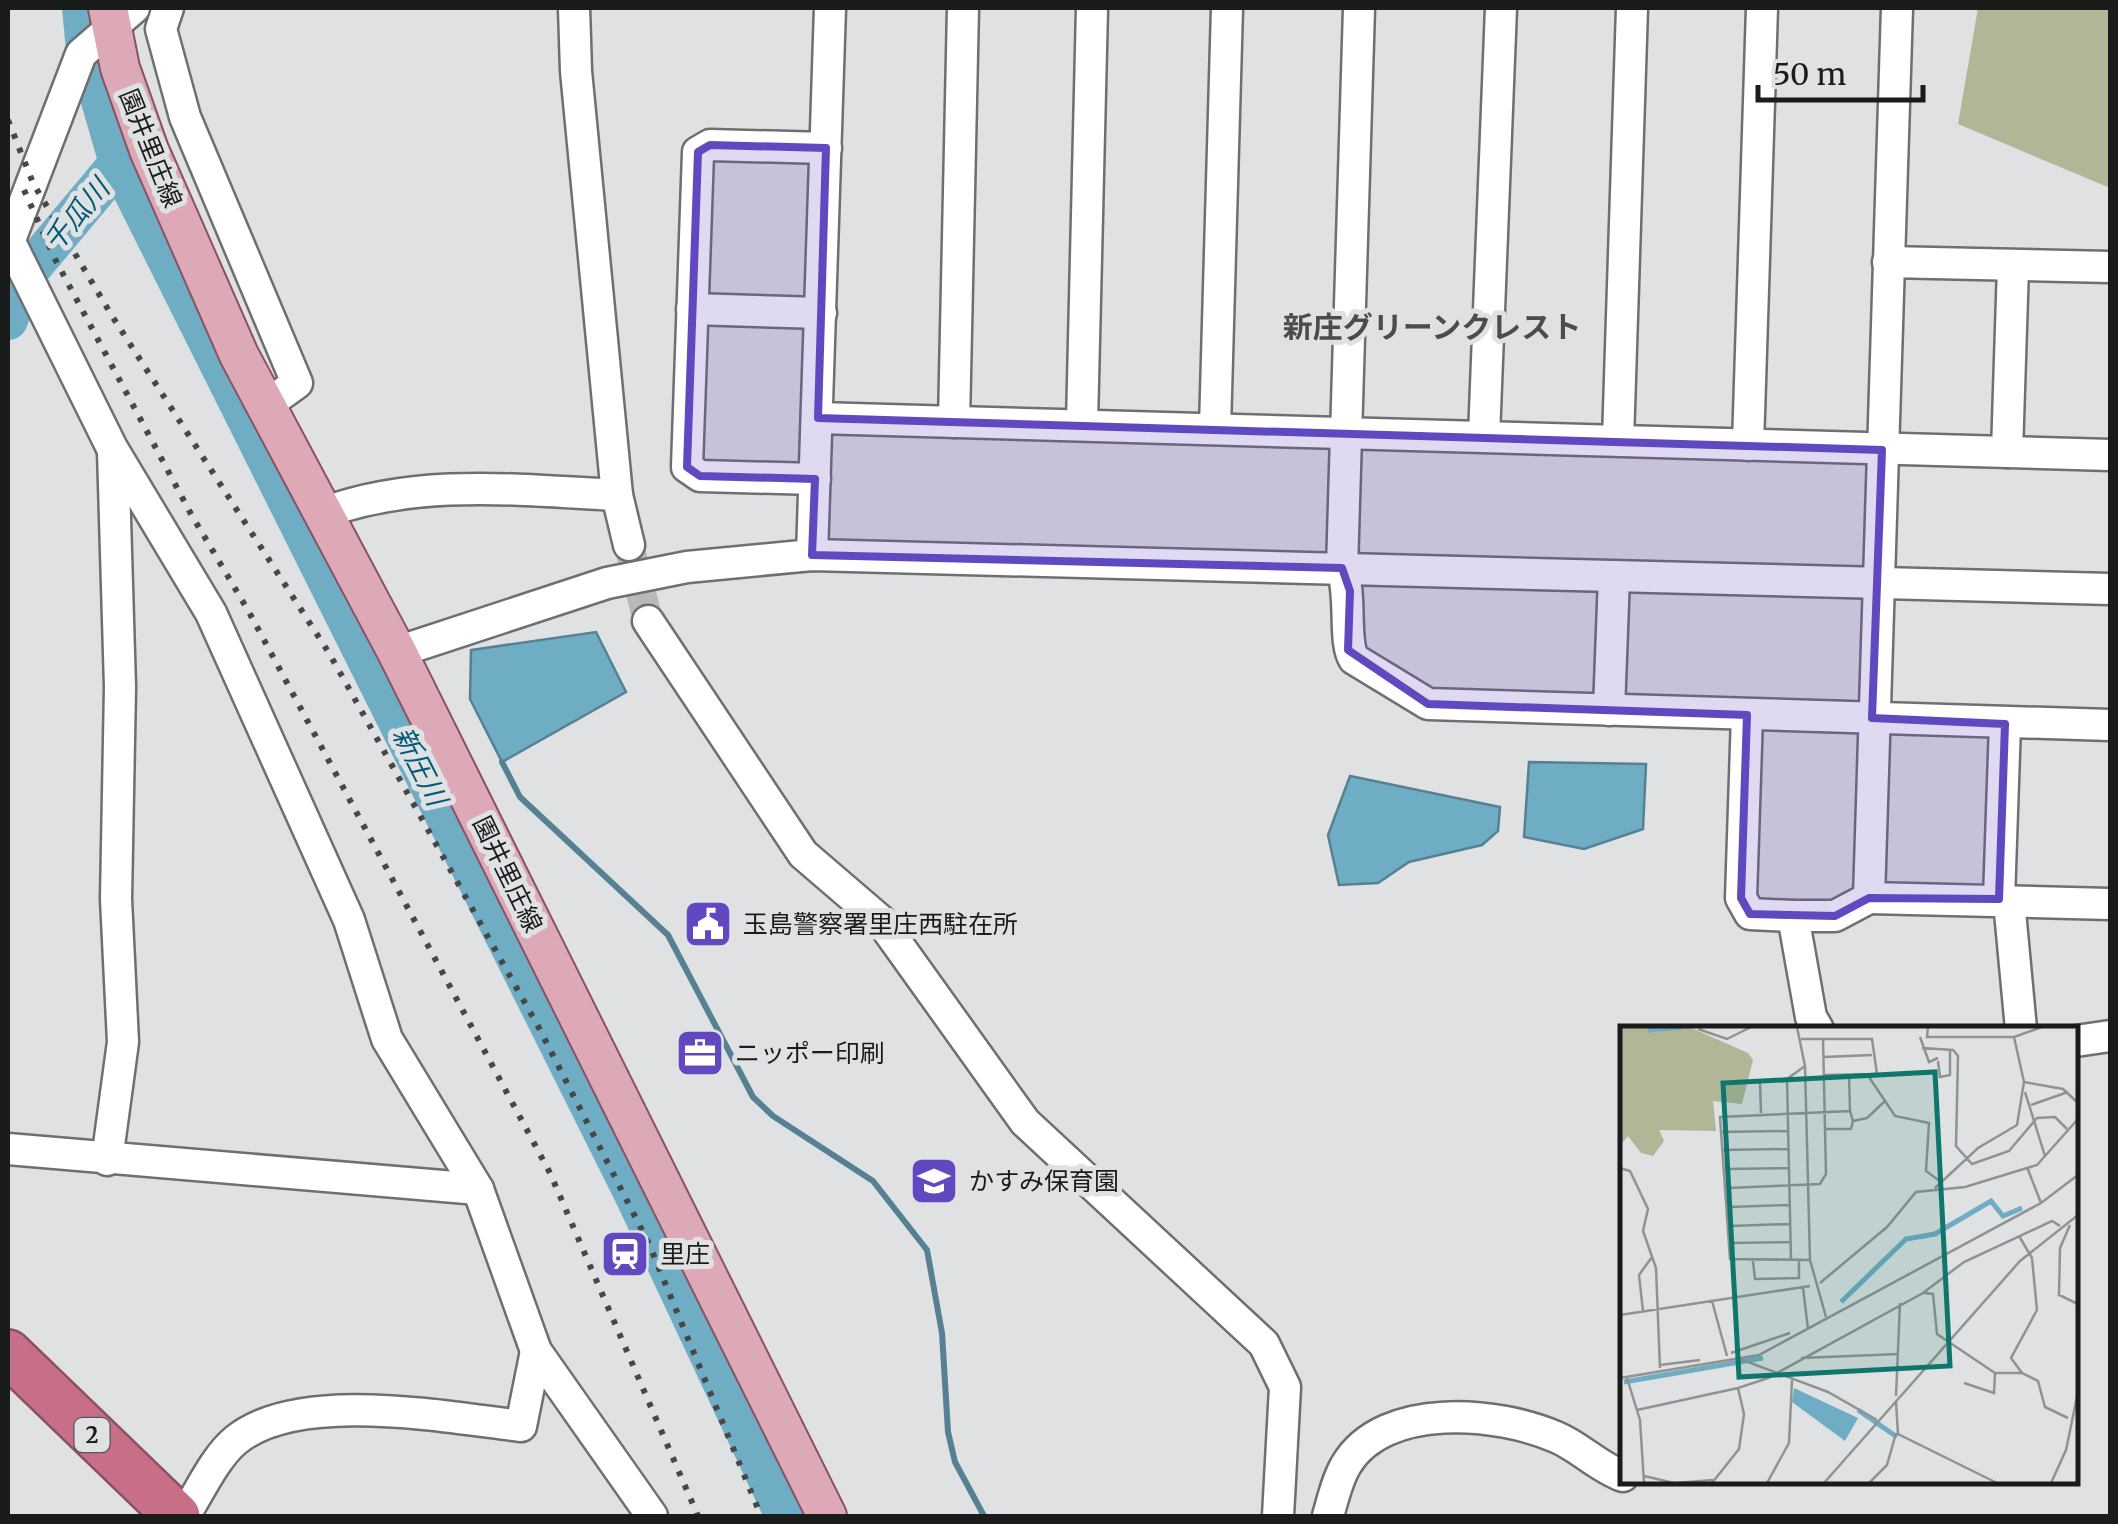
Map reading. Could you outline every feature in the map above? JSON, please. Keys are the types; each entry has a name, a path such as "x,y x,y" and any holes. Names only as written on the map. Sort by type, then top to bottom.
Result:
{"highway":[{"name":"2","path":"8,1353 181,1516"}],"main road":[{"name":"園井里庄線","path":"118,15 120,68 149,150 265,406 397,652 828,1516"}],"street":[{"path":"168,8 162,29 185,117 297,383 265,406"},
{"path":"574,8 576,71 617,495 629,545"},
{"path":"812,554 830,8"},
{"path":"954,422 963,8"},
{"path":"1082,423 1092,8"},
{"path":"1216,428 1227,8"},
{"path":"1360,8 1342,568 1350,591 1348,650 1354,659 1428,704 2110,726"},
{"path":"1484,436 1500,8"},
{"path":"1618,440 1632,8"},
{"path":"1748,445 1762,8"},
{"path":"1869,898 1897,8"},
{"path":"118,15 81,54 8,241 112,448 211,613 349,920 386,1039 478,1189 536,1351 652,1516"},
{"path":"815,480 700,476 687,467 692,309 698,152 710,145 826,148"},
{"path":"1888,262 2110,267"},
{"path":"2007,452 2013,266"},
{"path":"692,309 821,313"},
{"path":"818,418 2110,455"},
{"path":"106,1160 124,1042 116,899 120,687 112,448"},
{"path":"323,514 355,502 431,488 617,495"},
{"path":"397,652 607,584 687,567 812,554 2110,590"},
{"path":"1610,710 1614,577"},
{"path":"648,621 803,854 881,921 1025,1122 1264,1344 1286,1387 1278,1516"},
{"path":"1747,714 1740,898 1750,914 1835,916 1869,898 2110,904"},
{"path":"2005,724 2004,900 2021,1026"},
{"path":"1793,916 1811,1017 1816,1026"},
{"path":"2078,1041 2110,1036"},
{"path":"8,1149 478,1189"},
{"path":"181,1516 232,1442 258,1426 345,1408 521,1426 536,1351"},
{"path":"1328,1516 1347,1462 1380,1434 1411,1423 1472,1418 1517,1424 1559,1438 1598,1467 1620,1475"},
{"path":"1280,1474 1316,1516"}],"highlighted area":[{"path":"710,145 826,148 818,418 1882,450 1872,718 2005,724 1999,899 1869,898 1835,916 1793,916 1750,914 1741,898 1747,715 1428,704 1348,650 1350,591 1342,568 812,555 815,479 700,476 687,467 698,152"}],"green space":[{"path":"1978,8 2110,8 2110,188 1958,124"}],"water":[{"path":"596,632 626,692 502,762 470,699 471,650"},
{"path":"1529,762 1646,764 1643,829 1584,849 1524,837"},
{"path":"1350,776 1500,807 1498,831 1482,845 1409,862 1378,883 1339,885 1328,835"}],"waterway":[{"name":"新圧川","path":"82,8 86,49 119,163 636,1198 785,1516"},
{"name":"千瓜川","path":"8,320 22,279 119,163"},
{"path":"502,762 520,797 668,935 753,1097 773,1116 873,1181 927,1250 942,1333 948,1432 955,1462 984,1516"}],"tunnel":[{"path":"629,545 648,621"}],"railway":[{"path":"8,120 33,183 112,316 329,653 539,1028 649,1244 761,1516"},
{"path":"24,190 55,259 191,514 249,612 550,1173 698,1516"}],"place":[{"name":"玉島警察署里庄西駐在所","path":"708,924"},
{"name":"ニッポー印刷","path":"700,1053"},
{"name":"かすみ保育園","path":"934,1181"},
{"name":"里庄","path":"625,1254"}],"district":[{"name":"新庄グリーンクレスト","path":"1432,328"}]}
